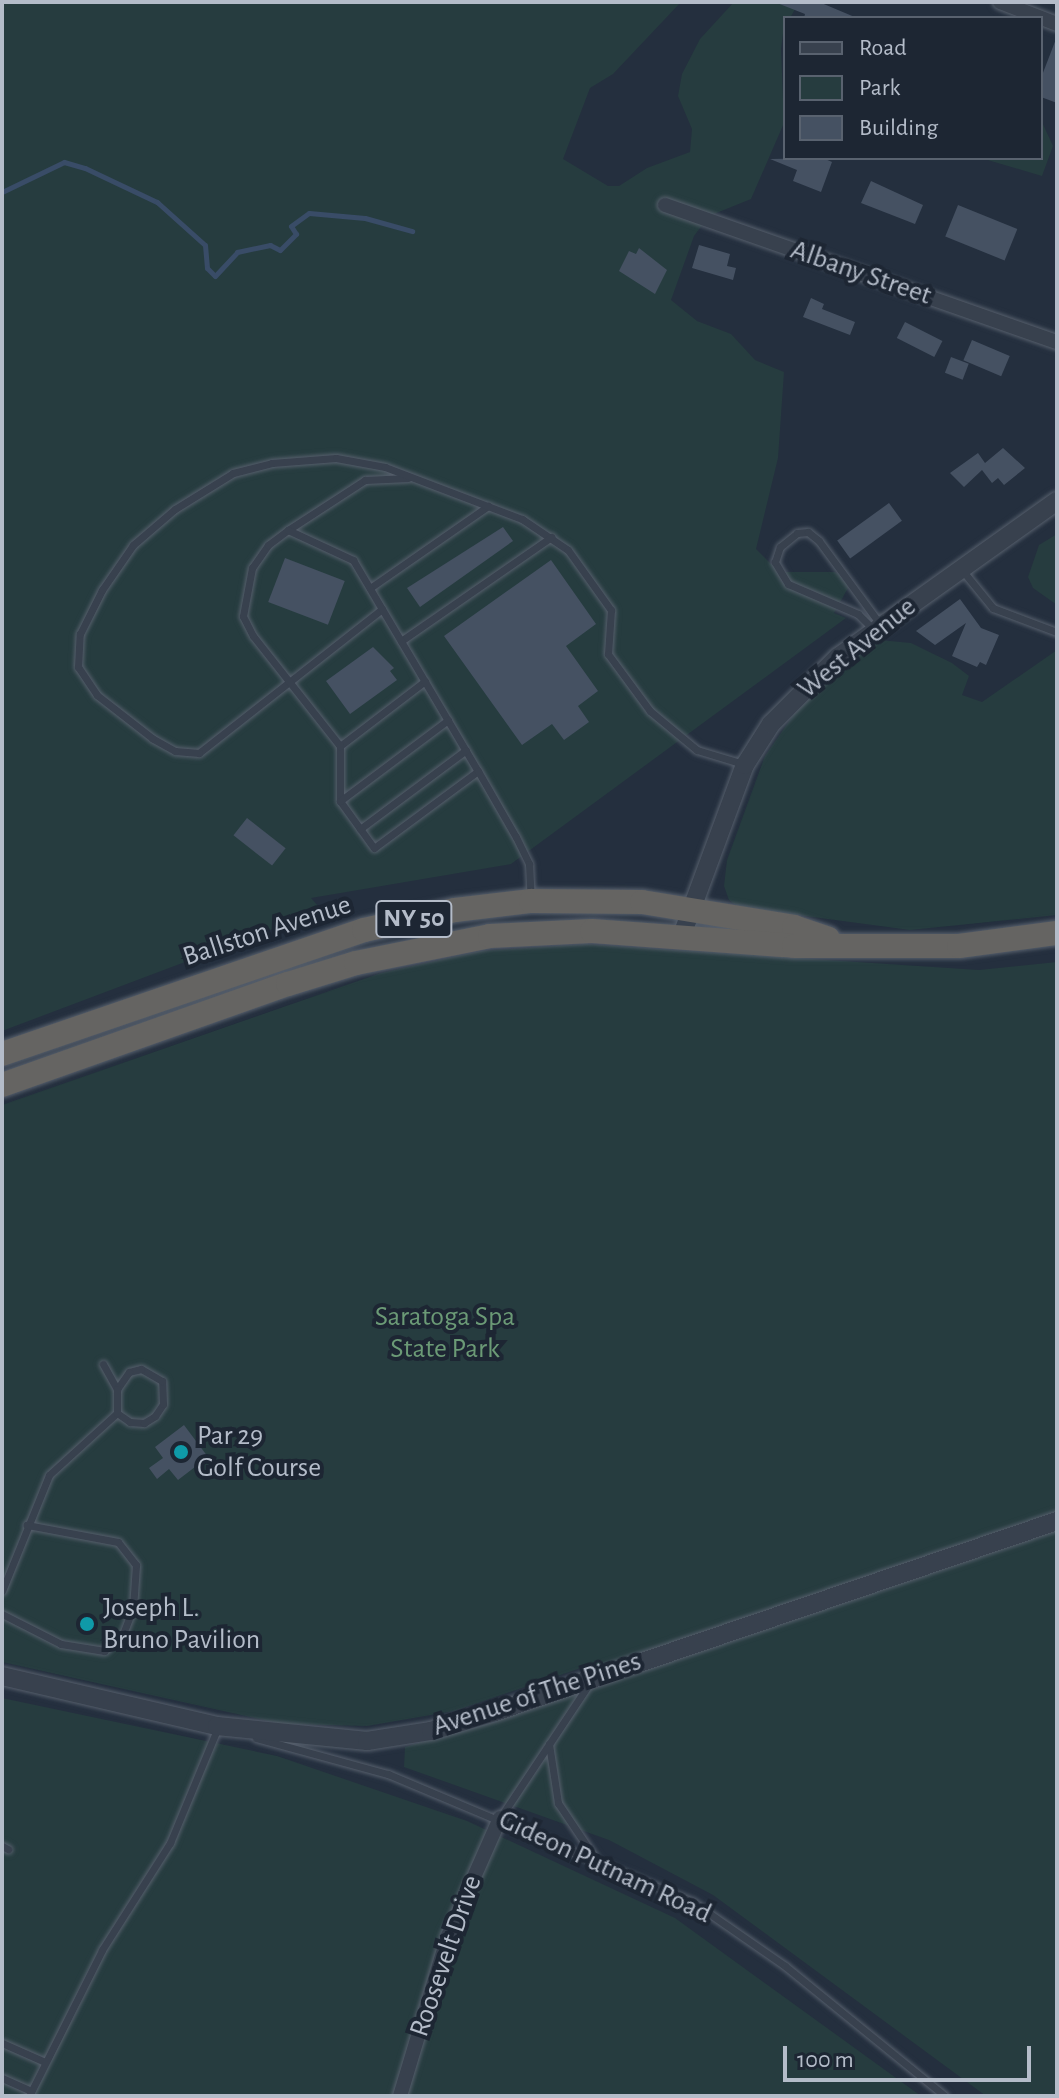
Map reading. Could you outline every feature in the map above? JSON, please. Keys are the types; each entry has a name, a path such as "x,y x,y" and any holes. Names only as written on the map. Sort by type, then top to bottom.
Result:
{"highway":[{"name":"Ballston Avenue","path":"2,1054 364,930 455,910 531,901 642,902 794,927 841,943"},
{"name":"Ballston Avenue","path":"2,1085 356,963 490,936 592,931 682,935 794,946 841,943 959,946 1057,933"}],"street":[{"path":"1000,2 1036,16"},
{"name":"Albany Street","path":"665,205 1057,342"},
{"name":"West Avenue","path":"682,935 745,765 771,724 803,688 878,628 1057,501"},
{"name":"Avenue of The Pines","path":"2,1676 217,1726 367,1741 431,1731 591,1681 1057,1521"},
{"name":"Roosevelt Drive","path":"400,2096 448,1936 500,1818"}],"lane":[{"path":"382,609 215,744 199,753 175,751 97,695 78,667 80,634 133,545 175,509 233,473 272,463 336,458 415,478 522,519 551,537 568,550 611,610 608,654 650,711 697,750 745,765"},
{"path":"415,478 365,480 268,545 252,568 243,616 340,746 340,801 374,848 478,771"},
{"path":"370,588 488,506"},
{"path":"288,530 353,560 466,750 529,864 531,901"},
{"path":"808,532 819,541 878,628 858,614 788,584 775,562 780,547 797,533 808,532"},
{"path":"401,641 551,537"},
{"path":"960,568 993,608 1057,632"},
{"path":"340,746 425,681"},
{"path":"340,801 448,720"},
{"path":"360,829 466,750"},
{"path":"2,1591 49,1475 117,1413 117,1389 103,1364"},
{"path":"117,1389 129,1372 141,1369 162,1381 165,1392 155,1416 144,1423 130,1422 117,1413"},
{"path":"2,1614 61,1644 104,1651 123,1634 133,1608 136,1565 118,1542 27,1525"},
{"path":"500,1818 591,1681"},
{"path":"2,2078 30,2094 102,1950 170,1843 217,1726"},
{"name":"Gideon Putnam Road","path":"217,1726 388,1774 500,1818 693,1902 727,1923 945,2096"},
{"path":"549,1744 558,1803 595,1859"},
{"path":"2,2043 45,2062"}],"green space":[{"path":"2,2 681,2 613,74 590,88 563,159 608,186 619,186 647,168 690,152 692,129 678,96 682,74 700,39 734,2 799,2 791,16 783,16 783,125 751,199 709,216 694,236 671,300 697,321 731,334 755,360 784,372 778,458 756,549 779,572 835,572 845,578 848,588 834,613 846,618 511,864 311,898 318,906 307,916 2,1031"},
{"path":"1043,124 1053,146 1042,176 988,160 1043,160"},
{"path":"1057,534 1057,605 1033,588 1028,577 1039,545"},
{"path":"869,639 911,643 952,663 969,676 962,695 982,702 1057,650 1057,915 910,930 738,907 729,900 724,886 727,860 765,756 810,691"},
{"name":"Saratoga Spa State Park","path":"586,944 979,970 1057,962 1057,2096 986,2096 713,1895 609,1840 404,1767 405,1747 605,1685 593,1664 454,1711 367,1726 282,1724 2,1662 2,1105 381,973 480,951"},
{"path":"2,1698 277,1756 467,1821 675,1918 921,2096 2,2096"}],"building":[{"path":"819,2 852,16 804,16 777,3"},
{"path":"1057,39 1057,103 1043,98 1043,73"},
{"path":"770,159 832,162 821,192 793,181 797,170"},
{"path":"871,181 923,205 915,224 861,203"},
{"path":"958,205 1017,229 1005,260 945,237"},
{"path":"699,245 730,254 727,266 736,268 733,280 692,268"},
{"path":"639,248 667,270 655,294 619,271 629,251 636,254"},
{"path":"811,298 824,304 822,309 855,322 850,335 803,317"},
{"path":"905,322 942,341 934,357 897,338"},
{"path":"972,340 1010,356 1001,376 963,360"},
{"path":"951,357 969,364 963,380 945,373"},
{"path":"1003,448 1025,468 1004,485 998,478 992,483 982,470 964,487 950,473 978,453 985,463"},
{"path":"889,503 902,521 850,558 837,541"},
{"path":"503,527 513,541 420,607 407,588"},
{"path":"285,558 345,581 328,625 268,602"},
{"path":"551,560 596,624 566,646 598,691 578,706 589,722 564,740 552,724 522,745 444,636"},
{"path":"960,599 981,628 999,635 986,665 980,662 977,667 952,656 966,623 935,645 916,631"},
{"path":"373,647 394,668 390,671 397,680 350,714 326,681"},
{"path":"247,818 286,848 272,866 233,835"},
{"name":"Par 29 Golf Course","path":"184,1425 208,1457 178,1480 169,1469 157,1479 149,1468 163,1458 155,1447"}],"waterway":[{"path":"2,192 64,162 85,168 157,202 205,245 207,268 215,276 237,252 270,245 280,250 296,234 291,226 309,213 365,218 412,231"}],"place":[{"name":"Par 29 Golf Course","path":"181,1452"},
{"name":"Joseph L. Bruno Pavilion","path":"87,1624"}]}
